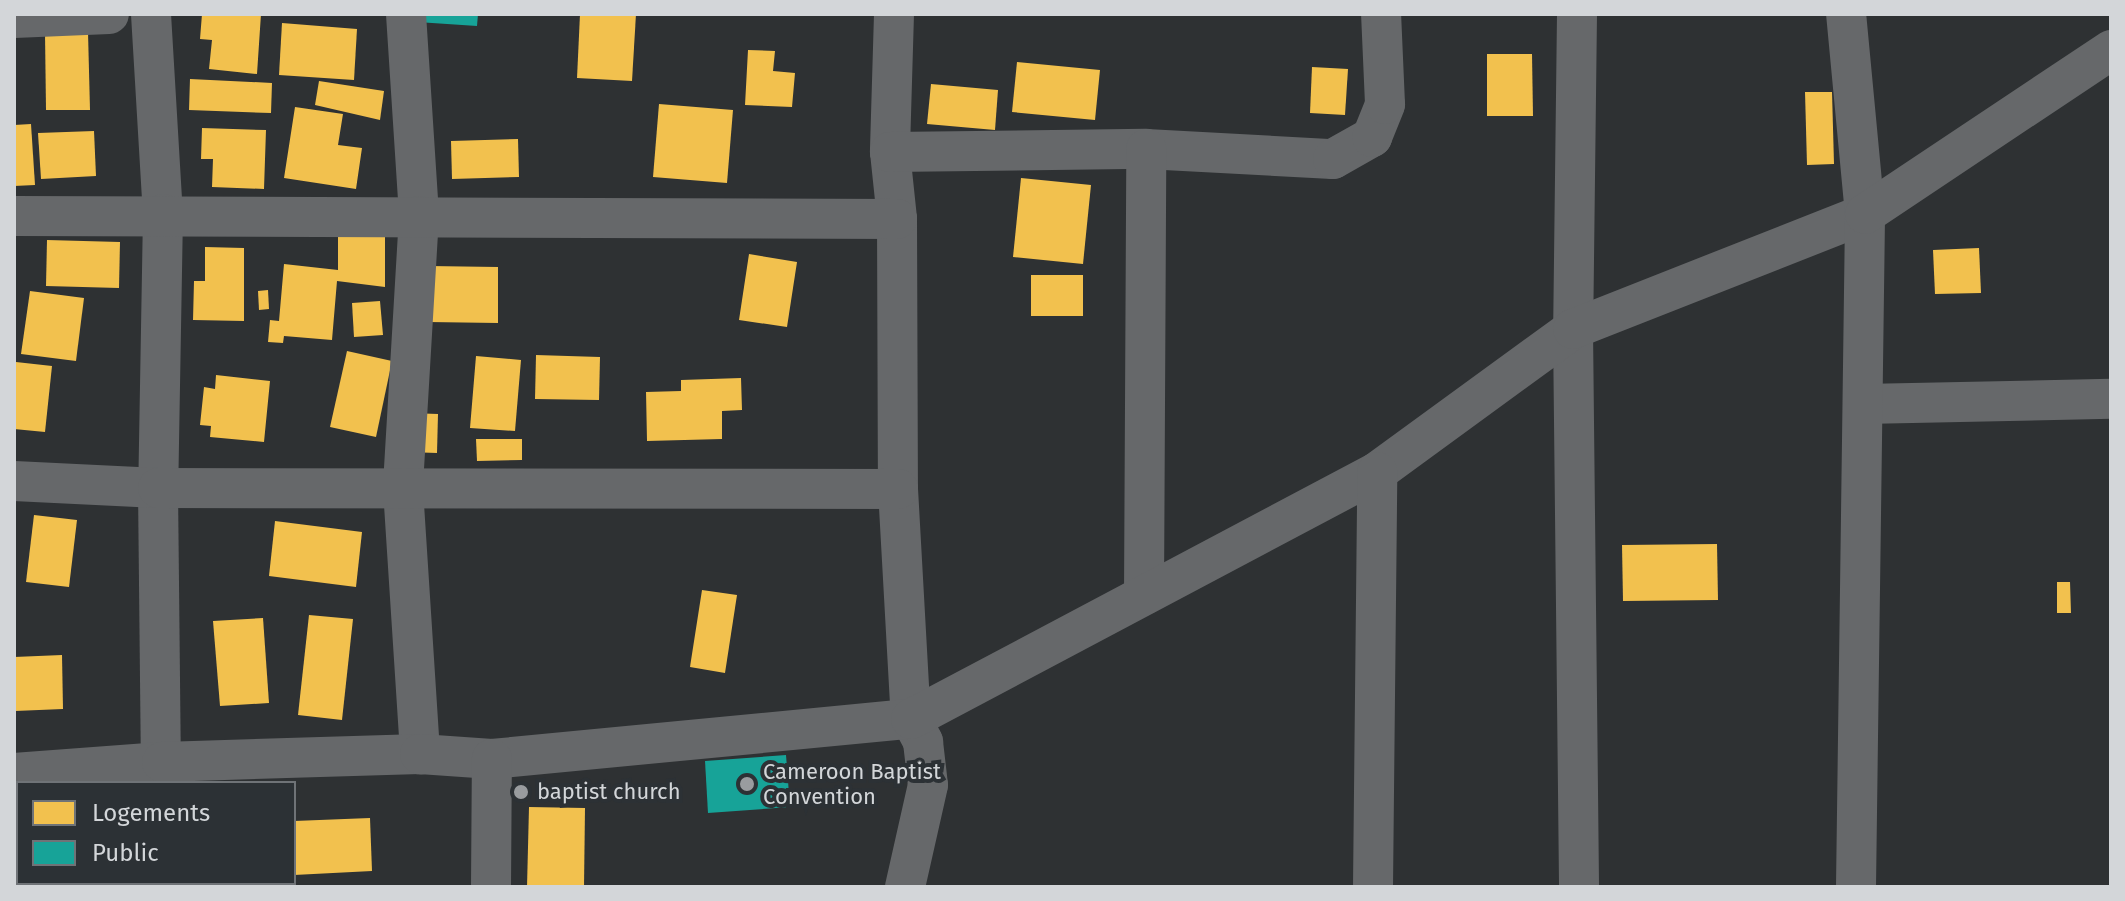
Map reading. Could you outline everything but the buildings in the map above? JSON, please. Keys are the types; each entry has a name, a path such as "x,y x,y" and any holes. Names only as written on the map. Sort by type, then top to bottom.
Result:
{"street":[{"path":"14,18 109,14"},
{"path":"151,14 163,214 158,488 162,773"},
{"path":"406,14 419,216 403,489 420,754"},
{"path":"894,14 890,152 897,219 898,489 911,719 923,742 928,785 905,887"},
{"path":"890,152 1146,149 1333,159 1372,137 1385,104 1381,14"},
{"path":"1577,14 1573,329 1579,887"},
{"path":"1846,14 1865,214 1856,887"},
{"path":"14,773 162,773 420,754 492,759 911,719 1377,472 1573,329 1865,214 2111,50"},
{"path":"1144,595 1146,149"},
{"path":"14,216 163,214 897,219"},
{"path":"1863,404 2111,399"},
{"path":"1373,887 1377,472"},
{"path":"14,481 158,488 898,489"},
{"path":"491,887 492,759"}],"place":[{"name":"Cameroon Baptist Convention","path":"747,784"},
{"name":"baptist church","path":"521,792"}]}
